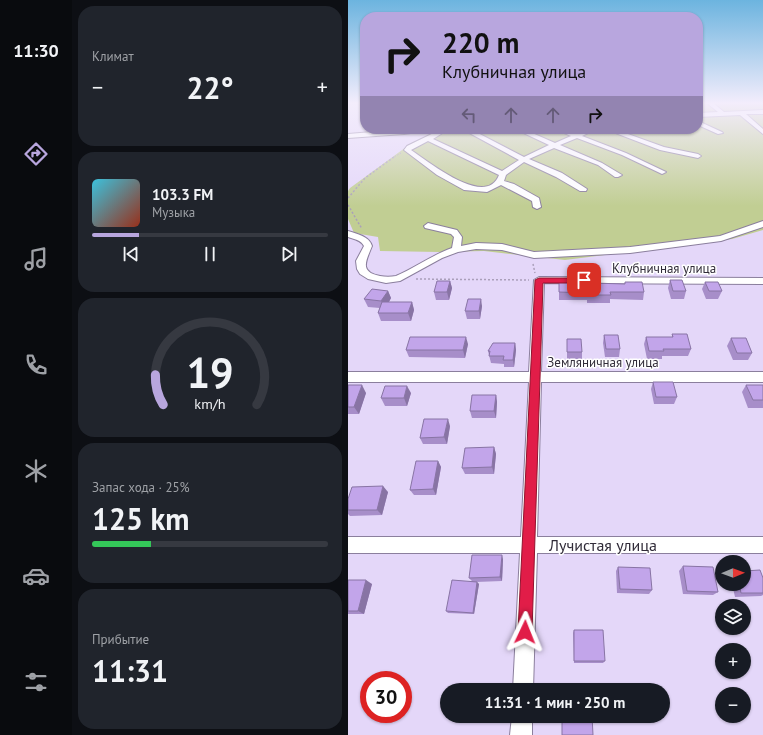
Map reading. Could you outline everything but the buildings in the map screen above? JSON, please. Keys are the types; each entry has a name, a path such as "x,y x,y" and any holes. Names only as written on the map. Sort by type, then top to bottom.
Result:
{"street":[{"path":"405,148 431,137"},
{"path":"482,137 559,175 583,189"},
{"path":"537,137 600,164 618,175"},
{"path":"405,148 440,173 467,188 487,190 500,182 503,174 525,159 575,137"},
{"path":"581,137 662,172"},
{"path":"630,137 662,149 698,156"},
{"path":"428,139 503,174"},
{"path":"500,182 511,186 536,200 537,207"},
{"path":"348,234 366,241 368,246 361,261 362,269 365,274 379,279 397,279 439,256 456,250 476,246 502,247 534,255 630,250 721,238 763,224"},
{"path":"428,226 454,232 458,237 456,250"},
{"path":"523,683 539,280"},
{"name":"Клубничная улица","path":"539,280 763,281"},
{"name":"Земляничная улица","path":"348,377 763,377"},
{"name":"Лучистая улица","path":"348,545 763,545"},
{"path":"521,735 522,723"}],"path":[{"path":"348,198 363,178 405,148"},
{"path":"348,205 363,232 361,238"},
{"path":"397,279 539,280 534,270 534,255"}],"green space":[{"path":"429,137 763,137 763,230 732,239 565,260 484,251 380,251 378,237 354,233 348,219 348,191 413,142"}],"route":[{"path":"525,632 539,280 584,280"}]}
